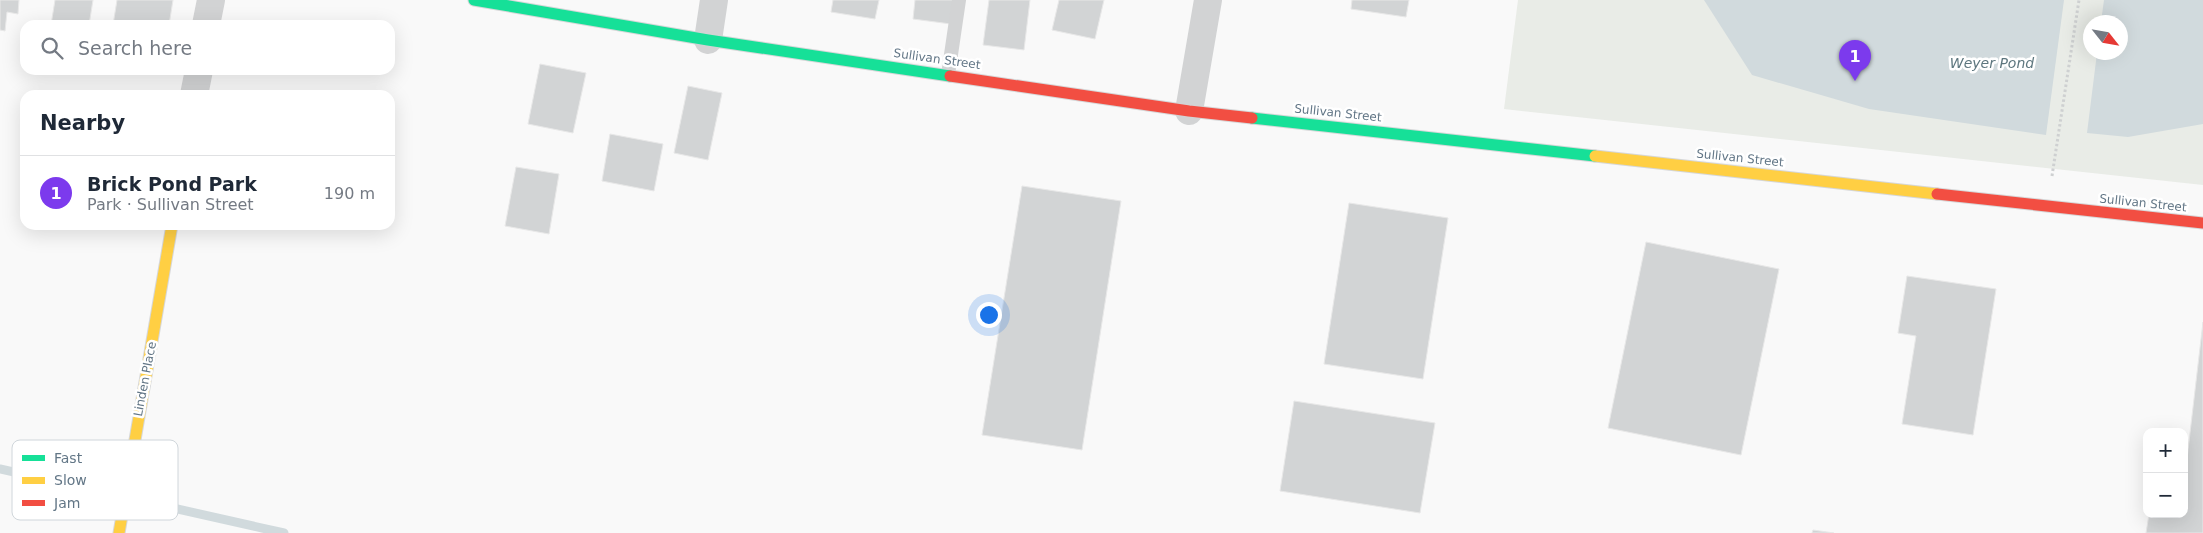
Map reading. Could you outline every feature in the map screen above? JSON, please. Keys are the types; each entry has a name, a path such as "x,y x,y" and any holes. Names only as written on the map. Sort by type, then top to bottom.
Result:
{"street":[{"path":"207,20 211,0"},
{"name":"Sullivan Street","path":"474,0 708,40 1189,111 2203,223"},
{"path":"708,40 714,0"},
{"path":"1189,111 1208,0"},
{"path":"195,90 198,75"},
{"name":"Linden Place","path":"133,440 171,230"},
{"name":"Linden Place","path":"119,533 121,520"}],"lane":[{"path":"948,75 960,0"}],"path":[{"path":"2047,206 2079,0"}],"shaded area":[{"path":"1518,0 2203,0 2203,185 1504,109"}],"water":[{"name":"Weyer Pond","path":"1704,0 2064,0 2046,135 1869,109 1752,75"},
{"path":"2104,0 2203,0 2203,124 2128,137 2087,133 2096,60 2128,60 2128,15 2102,15"}],"building":[{"path":"0,0 19,0 18,14 7,12 5,31 0,30"},
{"path":"55,0 93,0 90,20 52,20"},
{"path":"117,0 173,0 170,20 114,20"},
{"path":"833,0 879,0 875,19 831,12"},
{"path":"915,0 954,0 951,24 913,19"},
{"path":"989,0 1030,0 1024,50 983,45"},
{"path":"1059,0 1104,0 1095,39 1052,30"},
{"path":"1352,0 1409,0 1406,17 1351,9"},
{"path":"540,64 586,73 573,133 528,124"},
{"path":"688,86 722,93 708,160 674,153"},
{"path":"610,134 663,144 654,191 602,181"},
{"path":"516,167 559,174 549,234 505,226"},
{"path":"1022,186 1121,201 1082,450 982,435"},
{"path":"1349,203 1448,218 1423,379 1324,364"},
{"path":"1646,242 1779,269 1741,455 1608,428"},
{"path":"1907,276 1996,289 1973,435 1902,424 1916,336 1898,333"},
{"path":"2203,322 2203,533 2146,533 2148,518 2188,518 2188,450"},
{"path":"1294,401 1435,423 1420,513 1280,491"},
{"path":"1813,530 1834,533 1812,533"}],"waterway":[{"path":"0,469 12,472"},
{"path":"178,509 284,533"}],"traffic: fast":[{"path":"474,0 708,40 950,76"},
{"path":"1252,118 1595,156"}],"traffic: slow":[{"path":"1595,156 1937,194"},
{"path":"135,440 171,230"},
{"path":"119,533 121,520"}],"traffic: jam":[{"path":"950,76 1189,111 1252,118"},
{"path":"1937,194 2203,223"}],"place":[{"name":"Brick Pond Park","path":"1855,81"}]}
